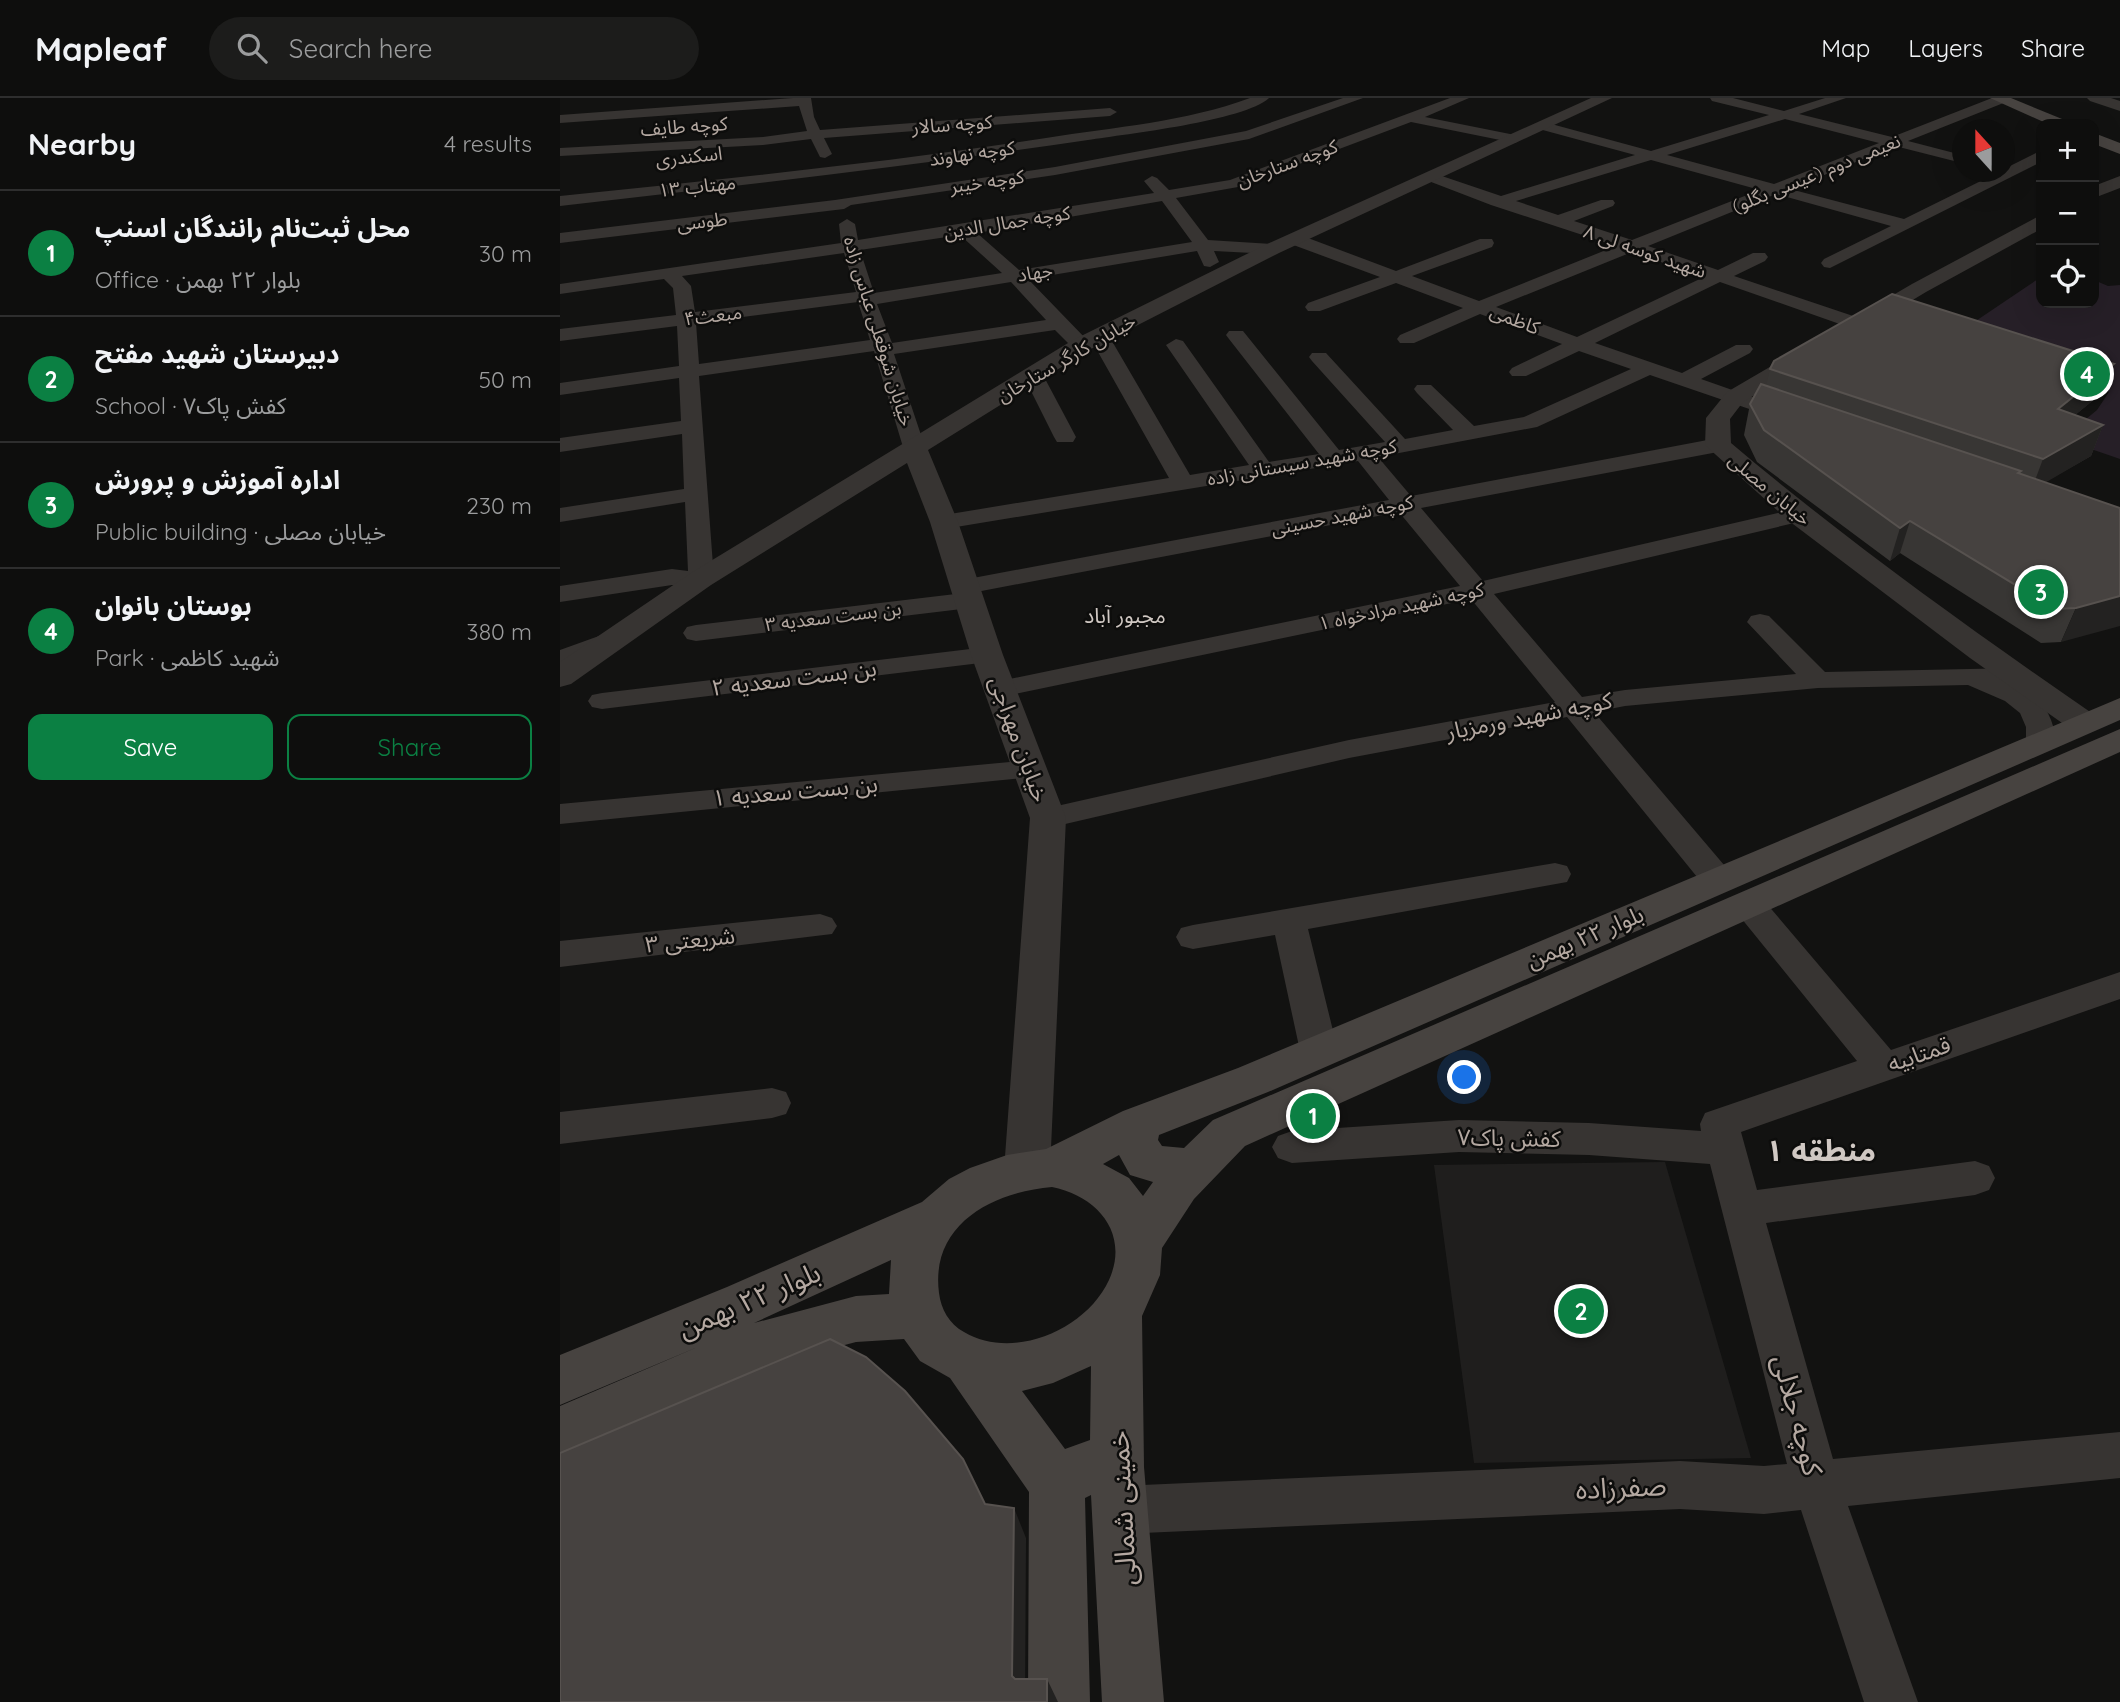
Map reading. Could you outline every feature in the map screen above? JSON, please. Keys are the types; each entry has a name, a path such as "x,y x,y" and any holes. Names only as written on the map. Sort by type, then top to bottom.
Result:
{"main road":[{"path":"1999,99 2049,119"},
{"path":"2099,140 2120,149"},
{"name":"بلوار ۲۲ بهمن","path":"1040,1169 1139,1124 1319,1051 2041,741 2110,728"},
{"name":"بلوار ۲۲ بهمن","path":"1139,1244 1192,1168 1229,1133 1749,905 2110,728"},
{"path":"1139,1124 1135,1142 1146,1161 1166,1167 1192,1168"},
{"path":"1040,1169 1070,1171 1104,1185 1128,1210 1139,1244 1135,1279 1117,1314 1088,1342 1050,1361 1008,1369 969,1362 937,1344 916,1315 910,1282 918,1248 938,1217 964,1193 996,1177 1040,1169"},
{"name":"بلوار ۲۲ بهمن","path":"560,1380 938,1217"},
{"path":"811,1273 836,1290 832,1310 812,1330"},
{"name":"خمینی شمالی","path":"1117,1314 1118,1488 1133,1702"},
{"name":"بلوار ۲۲ بهمن","path":"560,1433 766,1342 856,1319 916,1315"},
{"path":"969,1362 1058,1484 1059,1702"},
{"path":"1058,1484 1075,1470 1098,1464 1118,1488"}],"street":[{"path":"1074,98 1165,195 1204,245 1216,277"},
{"name":"کوچه نهاوند","path":"835,171 1229,112 1262,98"},
{"path":"1311,98 1515,139"},
{"name":"کوچه خیبر","path":"843,203 1055,171 1249,135 1356,98"},
{"name":"کوچه ستارخان","path":"1165,195 1233,184 1462,98"},
{"path":"1717,98 1952,156"},
{"path":"1478,209 1839,98"},
{"path":"2095,98 2120,106"},
{"name":"خیابان کارگر ستارخان","path":"560,677 701,579 914,446 1090,341 1272,249 1598,99"},
{"name":"نعیمی دوم (عیسی بگلو)","path":"1407,339 1482,306 1999,99"},
{"path":"1194,104 1220,102"},
{"path":"560,118 806,110"},
{"name":"خیابان شوقعلی عباس زاده","path":"806,110 835,171 843,203 851,265 884,347 914,446"},
{"name":"کوچه سالار","path":"818,138 1127,110"},
{"path":"1544,126 1906,225"},
{"path":"560,152 818,138"},
{"name":"اسکندری","path":"587,166 818,138"},
{"path":"2015,167 2036,158"},
{"name":"مهتاب ۱۳","path":"560,201 776,182 835,171"},
{"name":"شهید کوسه لی ۸","path":"1431,177 1858,324"},
{"path":"2099,191 2120,181"},
{"path":"1830,263 1986,182"},
{"name":"کوچه جمال الدین","path":"560,289 964,230 1165,195"},
{"name":"طوسی","path":"560,238 843,203"},
{"path":"1558,221 1607,203"},
{"name":"خیابان مصلی","path":"2036,224 1735,397 1718,418 1718,446 1799,514 2018,676 2110,728"},
{"path":"964,230 1016,275 1059,324 1090,341 1183,482"},
{"name":"کاظمی","path":"1294,239 1482,306 1579,344 1812,424"},
{"path":"1314,307 1486,243"},
{"name":"جهاد","path":"866,298 1204,245 1272,249"},
{"path":"1518,372 1759,257"},
{"path":"682,286 817,270"},
{"path":"560,594 672,577 701,579 690,426 686,318 682,286 667,274"},
{"name":"مبعث۴","path":"560,334 866,298"},
{"path":"560,389 1059,324"},
{"path":"1236,335 1333,457"},
{"path":"1175,345 1264,469"},
{"path":"1686,379 1743,349"},
{"path":"1319,357 1400,446"},
{"name":"کوچه شهید سیستانی زاده","path":"944,522 1363,453 1529,422 1650,368"},
{"path":"1033,375 1065,437"},
{"path":"1424,389 1469,433"},
{"path":"560,445 690,426"},
{"name":"خیابان مهراجی","path":"914,446 944,522 987,655 1048,818 1040,1169"},
{"name":"کوچه شهید حسینی","path":"968,593 1405,503 1718,446"},
{"path":"1363,453 1717,880"},
{"path":"560,516 694,494"},
{"name":"۱ کوچه شهید مرادخواه","path":"1000,689 1478,590 1799,514"},
{"name":"بن بست سعدیه ۳","path":"696,633 968,593"},
{"path":"1760,622 1818,680"},
{"path":"560,659 619,637"},
{"name":"بن بست سعدیه ۲","path":"602,701 987,655"},
{"path":"1961,676 2006,690 2033,707 2042,723 2041,741"},
{"name":"کوچه شهید ورمزیار","path":"1048,818 1349,749 1625,698 1818,680 2018,676"},
{"name":"بن بست سعدیه ۱","path":"560,814 1031,769"},
{"path":"1193,937 1555,874"},
{"path":"1749,905 1883,1066"},
{"path":"1289,920 1319,1051"},
{"name":"شریعتی ۳","path":"560,954 820,926"},
{"name":"قمتابیه","path":"1723,1137 1883,1066 2120,985"},
{"path":"560,1128 772,1103"},
{"name":"کفش پاک۷","path":"1292,1147 1459,1136 1588,1139 1723,1137"},
{"name":"کوچه جلالی","path":"1723,1137 1816,1484 1891,1702"},
{"path":"1743,1209 1975,1178"},
{"name":"صفرزاده","path":"1118,1488 1680,1485 1764,1490 2120,1455"}],"shaded area":[{"path":"2036,280 2036,308 2099,308 2099,282 2108,286 2120,285 2120,459 2062,439 2097,410 2109,392 1949,339"},
{"path":"1665,1162 1751,1458 1474,1463 1434,1165"}],"building":[{"path":"1892,294 2114,364 2058,409 2103,425 2043,459 1770,369 1774,361"},
{"path":"1761,384 2021,471 2018,473 2120,508 2120,596 2076,608 2055,609 1910,521 1900,528 1764,430 1750,404"},
{"path":"830,1339 866,1357 905,1391 963,1459 985,1504 1014,1508 1012,1676 1015,1679 1047,1679 1047,1702 560,1702 560,1453"}],"place":[{"name":"بوستان بانوان","path":"2087,374"},
{"name":"اداره آموزش و پرورش","path":"2041,592"},
{"name":"محل ثبت‌نام رانندگان اسنپ","path":"1313,1116"},
{"name":"دبیرستان شهید مفتح","path":"1581,1311"}],"district":[{"name":"مجبور آباد","path":"1125,616"},
{"name":"منطقه ۱","path":"1821,1151"}]}
